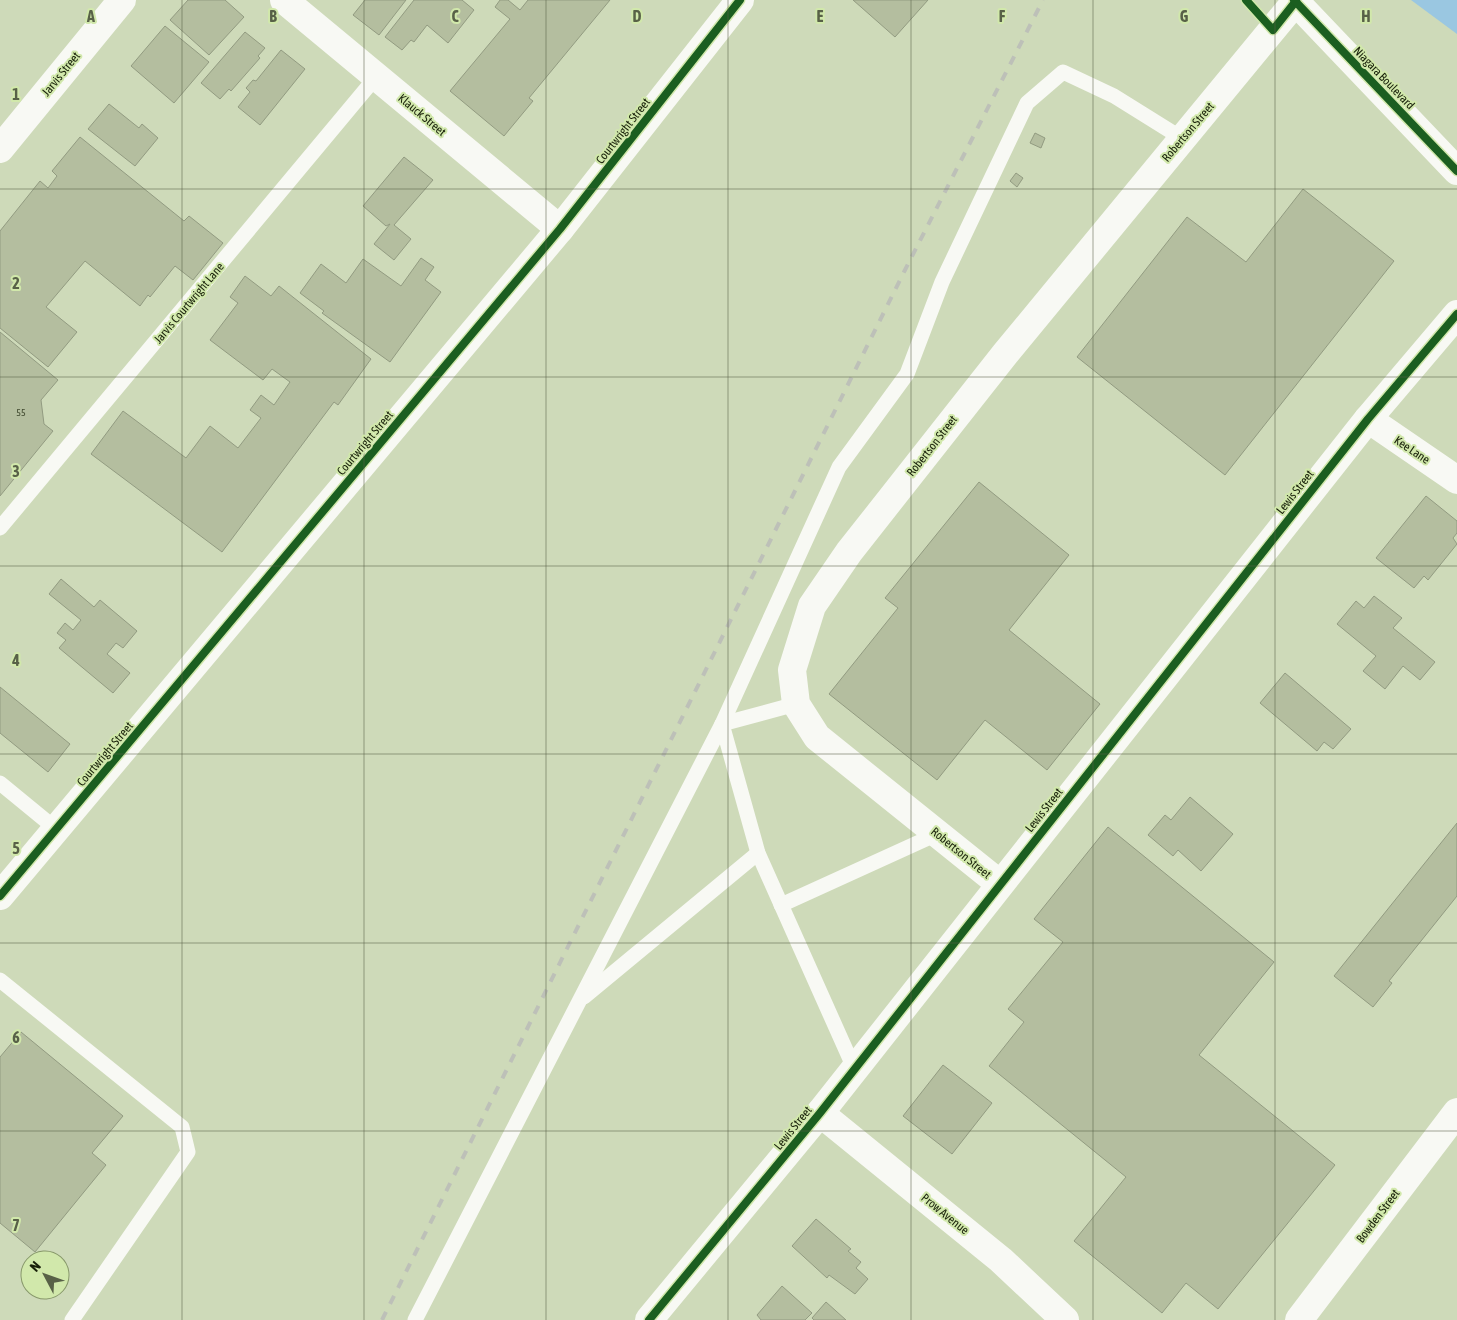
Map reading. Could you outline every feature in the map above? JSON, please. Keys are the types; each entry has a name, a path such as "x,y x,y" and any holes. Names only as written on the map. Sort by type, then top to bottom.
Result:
{"street":[{"name":"Klauck Street","path":"284,0 560,229"},
{"name":"Courtwright Street","path":"0,896 560,229 740,0"},
{"name":"Robertson Street","path":"1000,884 817,737 796,704 792,670 812,606 849,552 1005,354 1295,1"},
{"name":"Niagara Boulevard","path":"1295,1 1457,171"},
{"name":"Jarvis Street","path":"0,149 108,5"},
{"name":"Lewis Street","path":"649,1320 820,1113 1368,419 1457,314"},
{"name":"Kee Lane","path":"1368,419 1457,480"},
{"name":"Bowden Street","path":"1298,1320 1457,1112"},
{"name":"Prow Avenue","path":"820,1113 1001,1260 1066,1320"}],"lane":[{"path":"415,1320 722,724 839,467 907,374 942,282 1027,103 1063,72 1114,96 1183,139"},
{"name":"Jarvis Courtwright Lane","path":"0,528 376,77"},
{"path":"722,724 796,704"},
{"path":"722,724 758,853 854,1068"},
{"path":"0,783 56,829"},
{"path":"781,905 937,834"},
{"path":"579,1002 758,853"},
{"path":"0,980 182,1127 188,1152 72,1320"}],"water":[{"path":"1411,0 1457,0 1457,34"}],"building":[{"path":"188,0 225,0 244,17 209,55 170,20"},
{"path":"365,0 406,0 379,35 353,15"},
{"path":"414,0 462,0 474,10 448,43 427,25 414,42 411,40 402,50 385,37"},
{"path":"500,0 508,0 520,10 528,0 610,0 529,98 533,101 504,136 450,91 510,19 495,7"},
{"path":"853,0 928,0 895,37"},
{"path":"165,26 209,62 174,103 131,66"},
{"path":"245,32 265,48 258,56 260,58 231,91 229,89 220,99 201,83"},
{"path":"281,50 305,69 260,125 238,107 250,92 246,88 253,80 256,81"},
{"path":"109,104 139,128 142,124 158,138 135,166 88,129"},
{"path":"1035,133 1045,138 1041,148 1030,143"},
{"path":"80,137 184,221 189,216 223,243 193,280 175,266 150,297 148,295 140,306 85,261 46,307 77,332 48,367 0,328 0,231 40,181 48,188 57,176 52,171"},
{"path":"404,157 433,180 394,225 411,239 394,260 374,244 390,224 386,226 363,206"},
{"path":"1016,173 1023,178 1017,187 1010,181"},
{"path":"1303,189 1394,261 1225,475 1077,357 1187,217 1246,262"},
{"path":"421,258 434,267 425,280 441,292 390,362 322,313 324,311 300,293 321,264 346,283 363,259 401,286"},
{"path":"245,276 271,296 279,286 371,359 338,405 334,402 222,552 91,454 123,411 186,458 210,426 238,448 261,418 250,410 261,395 274,405 290,382 272,369 263,380 210,340 238,303 230,297"},
{"path":"0,332 58,380 41,400 44,424 53,431 0,496"},
{"path":"979,482 1069,555 1009,630 1100,704 1047,770 985,720 937,780 829,694 898,608 885,598"},
{"path":"1426,496 1457,521 1457,533 1453,538 1457,544 1428,580 1424,576 1414,588 1376,558"},
{"path":"61,579 94,607 100,600 137,631 123,648 116,643 107,654 130,673 113,693 59,648 66,640 57,633 65,623 73,630 81,620 49,594"},
{"path":"1374,596 1402,618 1393,628 1435,662 1420,680 1403,666 1385,689 1363,671 1376,656 1337,624 1356,601 1364,608"},
{"path":"1285,673 1351,729 1333,749 1324,742 1317,751 1260,703"},
{"path":"0,687 70,744 48,772 0,733"},
{"path":"1190,797 1233,834 1201,871 1178,850 1173,856 1148,835 1165,815 1171,820"},
{"path":"1457,823 1457,896 1389,981 1392,983 1373,1007 1334,976"},
{"path":"1108,827 1274,962 1199,1055 1335,1165 1218,1309 1186,1283 1162,1313 1074,1241 1126,1177 989,1066 1024,1022 1008,1009 1063,942 1034,919"},
{"path":"21,1032 123,1116 92,1153 106,1165 37,1250 33,1250 0,1223 0,1057"},
{"path":"943,1065 992,1103 952,1154 903,1116"},
{"path":"816,1219 851,1249 848,1251 861,1262 856,1268 868,1279 855,1294 829,1275 827,1278 792,1246"},
{"path":"782,1286 812,1313 805,1320 761,1320 757,1315"},
{"path":"826,1302 846,1320 814,1320 812,1318"}],"railway":[{"path":"382,1320 905,270 1043,0"}],"cycle path":[{"path":"0,896 560,229 740,0"},
{"path":"1246,0 1273,30 1296,1"},
{"path":"1294,0 1457,171"},
{"path":"649,1320 820,1113 1368,419 1457,314"}]}
